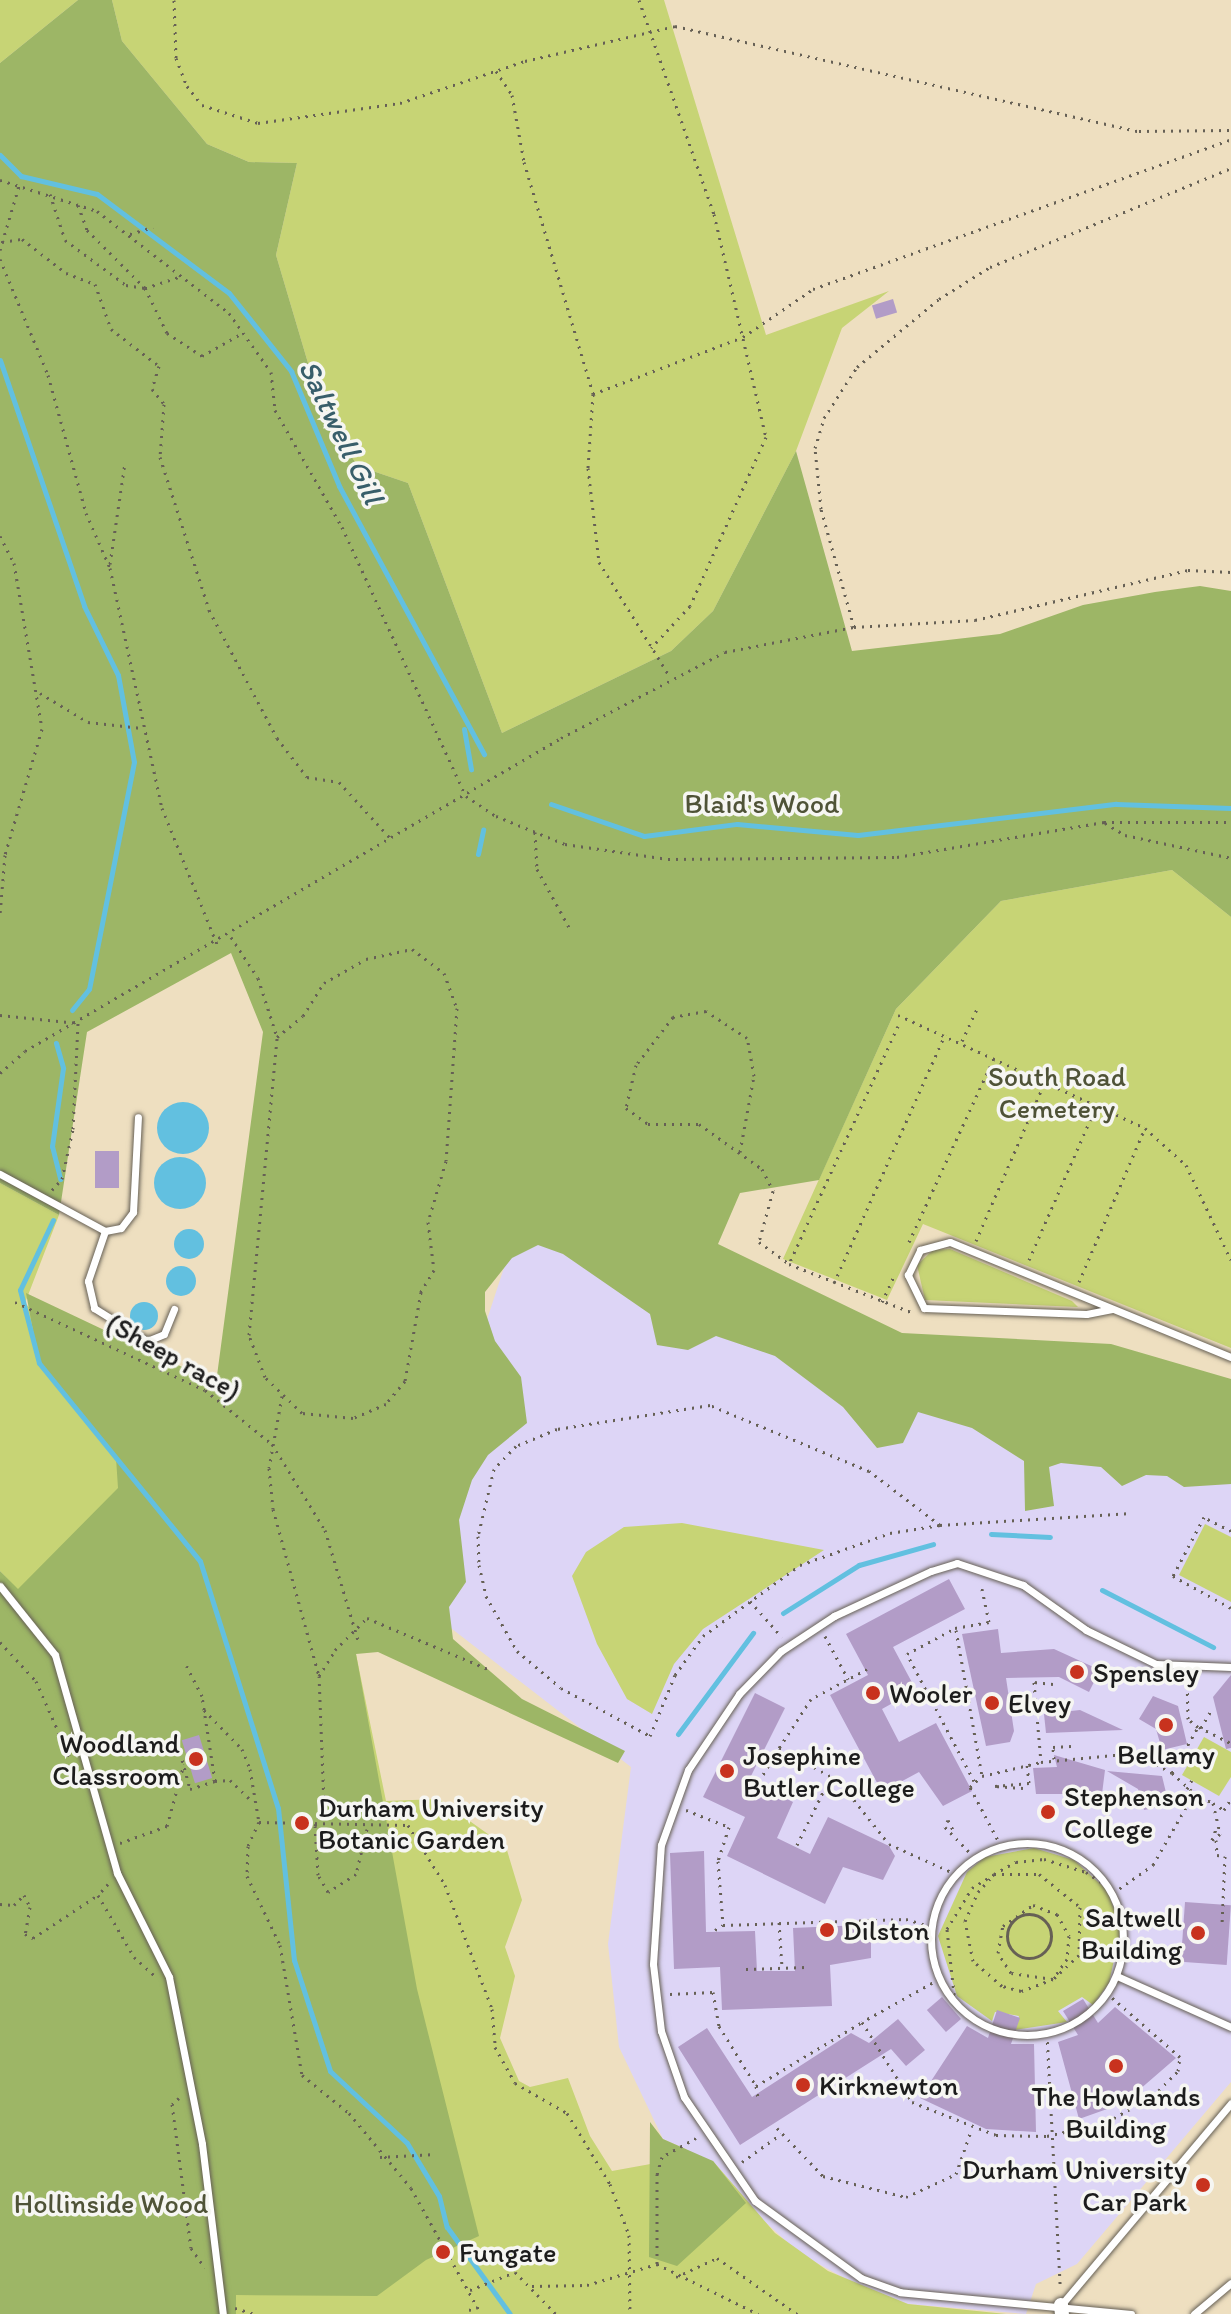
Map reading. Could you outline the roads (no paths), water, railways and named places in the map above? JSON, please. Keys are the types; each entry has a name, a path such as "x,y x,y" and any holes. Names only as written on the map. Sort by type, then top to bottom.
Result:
{"lane":[{"path":"0,1174 44,1194 105,1231 121,1228 133,1212 138,1117"},
{"path":"105,1231 88,1281 94,1308 147,1341 164,1334 174,1309"},
{"path":"1112,1309 1086,1314 924,1308 910,1288 911,1259 933,1243 972,1251 1231,1357"},
{"path":"1131,2314 941,2301 861,2278 788,2230 731,2170 684,2097 656,1994 655,1886 672,1807 739,1694 789,1646 819,1626 931,1571 957,1563 1023,1585 1123,1651 1187,1668 1231,1667"},
{"path":"0,1586 55,1655 117,1873 169,1977 191,2088 220,2272 223,2314"},
{"path":"1039,1843 1067,1851 1112,1891 1125,1935 1117,1976 1108,1994 1077,2022 1047,2034 995,2030 955,2003 939,1979 932,1927 956,1874 975,1858 1001,1846 1039,1843"},
{"path":"1117,1976 1231,2027"},
{"path":"1062,2310 1231,2103"},
{"path":"1194,2314 1231,2283"}],"water":[{"path":"183,1102 201,1110 209,1128 201,1146 183,1154 165,1146 157,1128 165,1110"},
{"path":"180,1157 198,1165 206,1183 198,1201 180,1209 162,1201 154,1183 162,1165"},
{"path":"189,1229 200,1233 204,1244 200,1255 189,1259 178,1255 174,1244 178,1233"},
{"path":"181,1266 192,1270 196,1281 192,1292 181,1296 170,1292 166,1281 170,1270"},
{"path":"144,1302 154,1306 158,1316 154,1326 144,1330 134,1326 130,1316 134,1306"}],"waterway":[{"name":"Saltwell Gill","path":"0,155 21,176 97,194 229,293 291,371 339,486 484,754"},
{"path":"0,360 84,606 118,675 134,762 89,989 72,1010"},
{"path":"464,729 471,769"},
{"path":"551,804 644,836 737,824 858,835 1116,804 1231,808"},
{"path":"478,854 483,830"},
{"path":"56,1043 63,1068 52,1146 60,1179"},
{"path":"53,1220 20,1290 39,1363 200,1561 278,1808 294,1960 330,2071 407,2143 439,2196 447,2227 510,2314"},
{"path":"991,1534 1050,1537"},
{"path":"783,1613 859,1565 933,1544"},
{"path":"1102,1590 1213,1647"},
{"path":"678,1734 753,1633"}],"place":[{"name":"Spensley","path":"1077,1672"},
{"name":"Wooler","path":"873,1693"},
{"name":"Elvey","path":"992,1703"},
{"name":"Bellamy","path":"1166,1725"},
{"name":"Woodland Classroom","path":"196,1759"},
{"name":"Josephine Butler College","path":"727,1771"},
{"name":"Stephenson College","path":"1048,1812"},
{"name":"Durham University Botanic Garden","path":"302,1823"},
{"name":"Dilston","path":"827,1930"},
{"name":"Saltwell Building","path":"1198,1933"},
{"name":"The Howlands Building","path":"1116,2066"},
{"name":"Kirknewton","path":"803,2085"},
{"name":"Durham University Car Park","path":"1203,2185"},
{"name":"Fungate","path":"443,2252"}],"park label":[{"name":"Blaid's Wood","path":"762,803"},
{"name":"South Road Cemetery","path":"1057,1092"},
{"name":"Hollinside Wood","path":"111,2203"}]}
